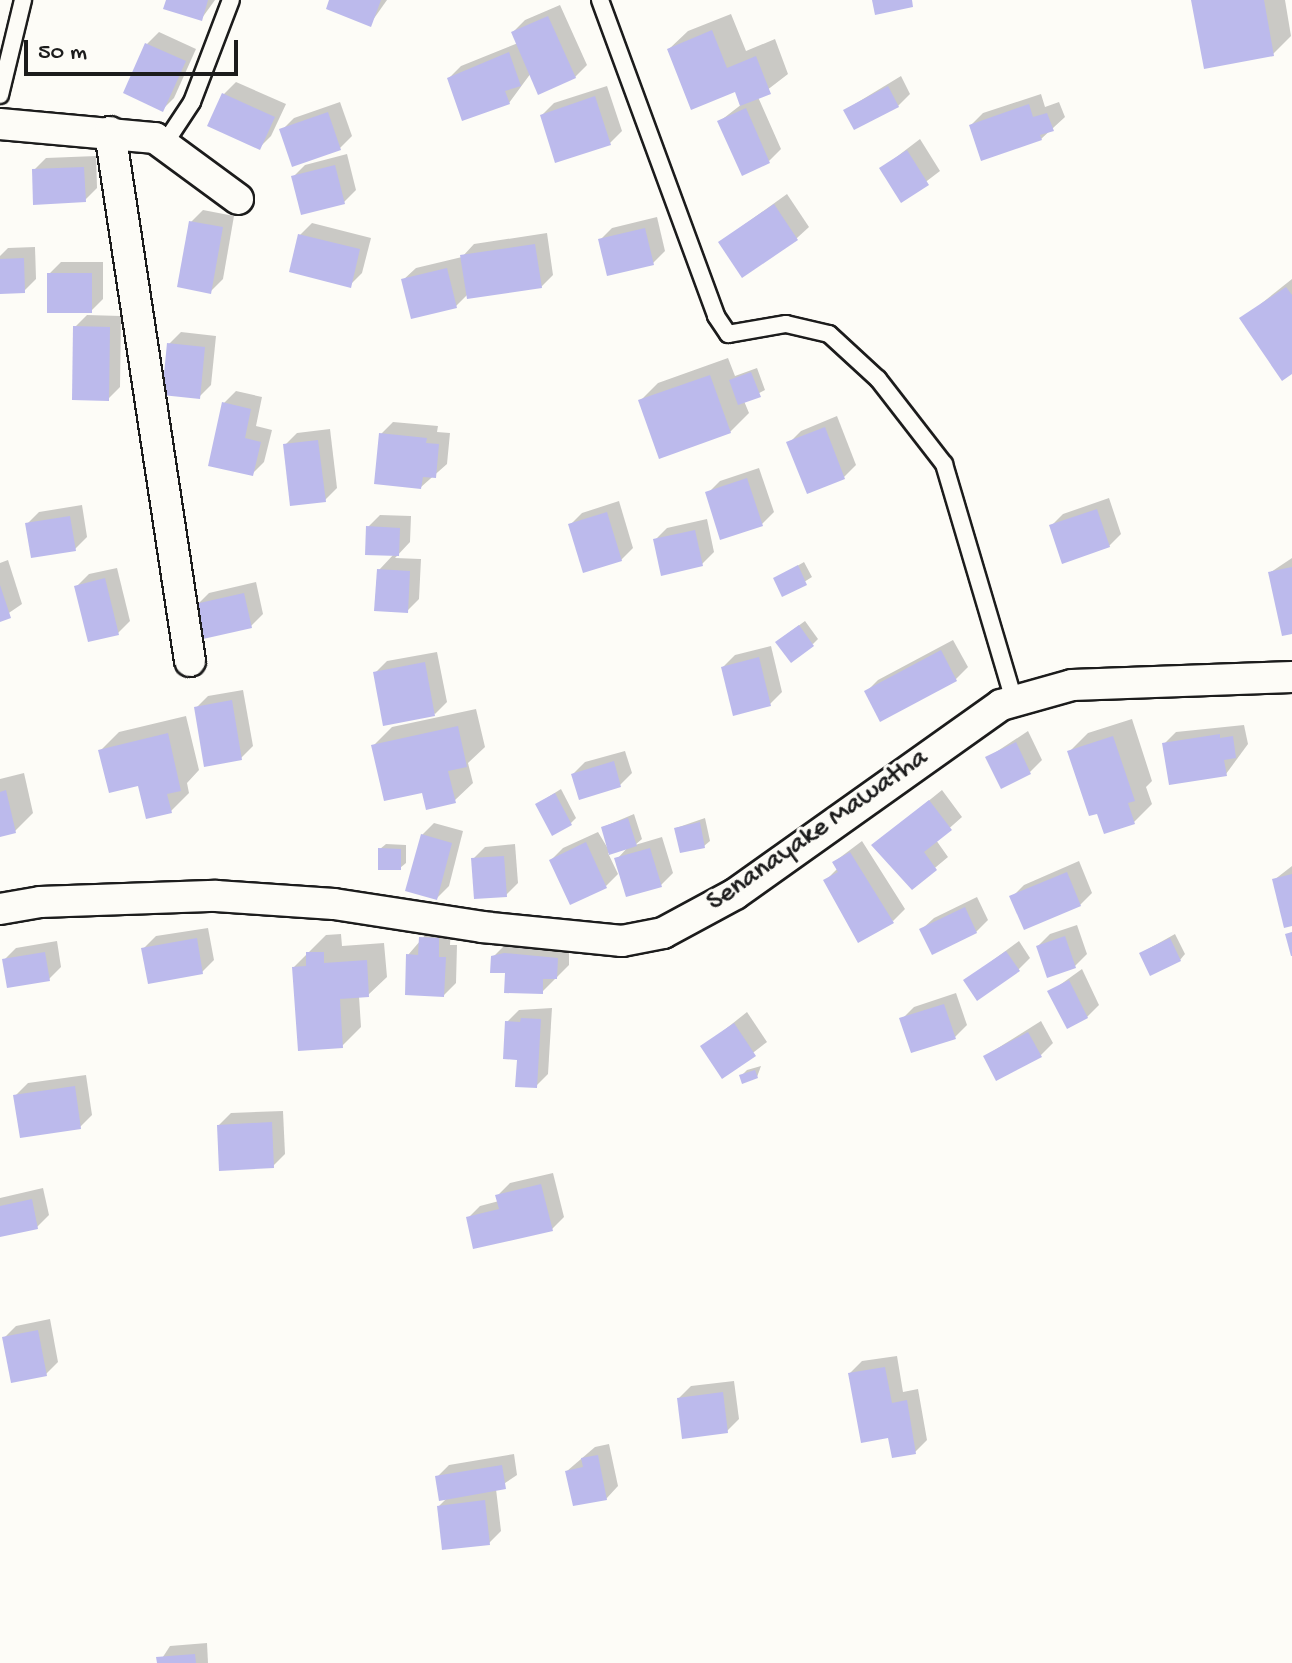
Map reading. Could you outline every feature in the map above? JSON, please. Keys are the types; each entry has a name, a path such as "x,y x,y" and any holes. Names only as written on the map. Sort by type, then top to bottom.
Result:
{"street":[{"path":"0,124 110,132 165,143 238,199"},
{"path":"110,132 190,661"},
{"name":"Senanayake Mawatha","path":"0,909 40,902 216,896 334,904 482,927 622,941 663,933 735,894 958,734 1014,701 1072,685 1292,677"}],"lane":[{"path":"0,95 23,0"},
{"path":"165,143 192,102 231,0"},
{"path":"600,0 716,316 728,334 786,324 829,334 878,379 944,464 1014,701"}],"building":[{"path":"166,0 208,0 202,21 163,9"},
{"path":"329,0 381,0 371,27 326,9"},
{"path":"872,0 912,0 913,7 875,15"},
{"path":"1191,0 1264,0 1274,56 1204,69"},
{"path":"548,16 576,78 538,95 511,32"},
{"path":"712,30 727,68 756,56 771,94 740,106 735,92 691,110 667,49"},
{"path":"145,43 186,61 163,112 123,93"},
{"path":"509,52 521,86 505,91 510,104 462,121 447,78"},
{"path":"888,86 899,107 854,130 843,110"},
{"path":"222,93 275,117 260,150 207,126"},
{"path":"595,96 611,145 555,163 540,115"},
{"path":"1029,104 1033,117 1047,113 1054,131 1040,135 1042,140 981,161 969,125"},
{"path":"746,108 770,163 742,176 717,121"},
{"path":"328,112 341,150 292,167 279,129"},
{"path":"907,150 929,185 901,203 879,168"},
{"path":"335,165 345,204 301,215 291,176"},
{"path":"84,167 86,202 33,205 32,169"},
{"path":"774,204 798,240 742,278 718,242"},
{"path":"189,221 223,227 211,294 177,287"},
{"path":"645,228 654,265 607,276 598,239"},
{"path":"298,234 360,249 351,288 289,272"},
{"path":"535,244 542,288 467,299 460,255"},
{"path":"24,258 25,293 0,294 0,259"},
{"path":"447,268 457,308 411,319 401,279"},
{"path":"47,273 92,273 92,313 47,313"},
{"path":"1286,287 1292,295 1292,374 1282,381 1239,318"},
{"path":"73,326 110,327 109,401 72,400"},
{"path":"167,343 205,347 200,399 162,395"},
{"path":"751,372 761,397 738,405 729,380"},
{"path":"710,375 731,433 659,459 638,400"},
{"path":"222,402 251,409 245,438 261,442 253,476 208,466"},
{"path":"825,427 845,479 807,494 786,442"},
{"path":"379,433 427,438 426,443 439,444 436,478 423,477 421,489 374,484"},
{"path":"318,440 326,502 290,506 283,444"},
{"path":"747,478 763,526 720,540 705,492"},
{"path":"1097,509 1110,547 1062,564 1049,525"},
{"path":"607,512 622,561 583,573 568,524"},
{"path":"70,516 76,551 31,558 25,523"},
{"path":"366,526 400,528 399,556 365,555"},
{"path":"695,530 703,566 661,576 653,539"},
{"path":"798,565 807,585 782,597 773,578"},
{"path":"1292,567 1292,634 1282,636 1268,572"},
{"path":"377,569 410,571 408,613 374,611"},
{"path":"105,578 119,635 88,642 74,586"},
{"path":"0,585 11,618 0,622"},
{"path":"244,593 252,628 203,639 195,604"},
{"path":"799,625 814,646 791,663 775,642"},
{"path":"941,650 957,681 880,722 864,691"},
{"path":"759,657 771,706 733,716 721,667"},
{"path":"425,662 435,716 383,726 373,672"},
{"path":"232,700 242,760 204,767 194,707"},
{"path":"458,726 467,767 448,771 456,803 426,810 422,793 384,801 371,745"},
{"path":"168,733 181,791 167,794 172,813 146,819 138,786 109,793 98,750"},
{"path":"1220,734 1220,738 1233,736 1236,758 1224,760 1227,776 1169,785 1162,743"},
{"path":"1113,736 1135,801 1128,803 1135,824 1104,834 1097,814 1089,816 1067,751"},
{"path":"1016,742 1031,774 1001,789 985,757"},
{"path":"614,761 621,787 579,800 571,774"},
{"path":"6,790 16,833 0,837 0,792"},
{"path":"555,793 572,825 552,836 535,804"},
{"path":"929,800 952,830 924,852 937,870 912,890 871,845"},
{"path":"628,818 637,846 609,855 601,827"},
{"path":"700,822 705,848 680,853 674,828"},
{"path":"421,834 452,843 437,900 405,891"},
{"path":"586,842 607,888 570,905 549,860"},
{"path":"378,848 401,849 401,870 378,870"},
{"path":"650,848 662,887 626,897 614,858"},
{"path":"850,852 894,923 858,943 823,880 838,872 832,862"},
{"path":"504,856 507,897 474,899 471,858"},
{"path":"1067,872 1081,906 1024,930 1009,896"},
{"path":"1292,874 1292,926 1284,928 1272,879"},
{"path":"965,907 977,933 932,955 919,929"},
{"path":"1292,932 1292,956 1291,956 1285,934"},
{"path":"1065,936 1076,968 1047,978 1036,946"},
{"path":"419,937 439,938 439,957 446,957 444,997 405,995 406,954 418,955"},
{"path":"197,938 203,974 148,984 141,948"},
{"path":"1170,938 1181,961 1150,976 1139,953"},
{"path":"1006,951 1020,971 977,1001 963,980"},
{"path":"45,952 50,981 7,988 2,959"},
{"path":"306,952 324,952 324,963 367,960 369,997 340,999 343,1048 298,1051 292,967 306,966"},
{"path":"504,953 558,958 557,979 543,979 543,994 504,993 505,973 490,973 491,956"},
{"path":"1069,980 1088,1018 1067,1029 1047,991"},
{"path":"944,1004 956,1039 911,1053 899,1018"},
{"path":"521,1018 541,1019 537,1088 515,1087 517,1060 503,1059 505,1021 520,1022"},
{"path":"734,1023 756,1056 722,1079 700,1046"},
{"path":"1028,1032 1042,1057 996,1081 983,1056"},
{"path":"755,1070 758,1078 742,1084 739,1075"},
{"path":"75,1086 81,1129 20,1138 13,1095"},
{"path":"272,1122 274,1168 219,1171 217,1125"},
{"path":"541,1184 553,1231 473,1249 466,1217 499,1209 495,1195"},
{"path":"32,1199 38,1229 0,1237 0,1206"},
{"path":"38,1330 47,1376 11,1383 2,1337"},
{"path":"885,1367 892,1403 907,1400 916,1454 892,1458 888,1438 861,1443 848,1373"},
{"path":"723,1392 728,1433 682,1439 677,1398"},
{"path":"598,1455 607,1500 573,1506 565,1471 583,1467 581,1458"},
{"path":"502,1465 506,1489 439,1501 435,1476"},
{"path":"485,1500 490,1545 442,1550 437,1506"},
{"path":"195,1654 196,1663 157,1663 156,1657"}]}
